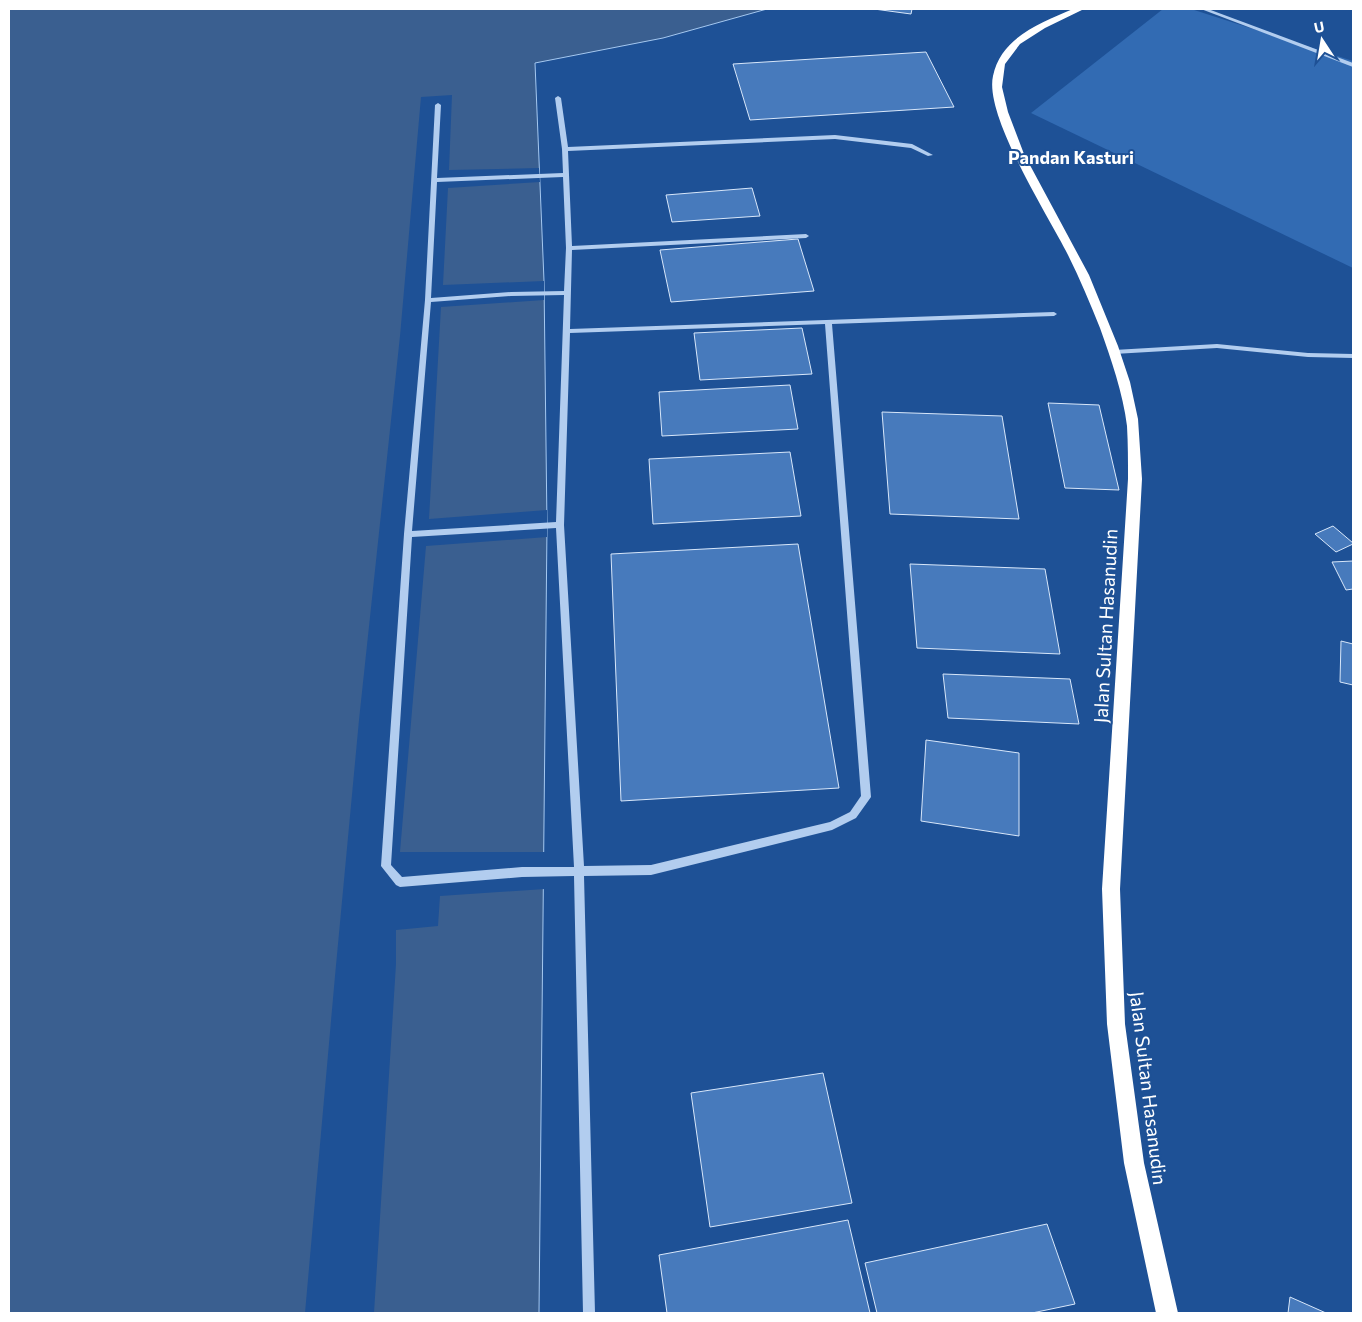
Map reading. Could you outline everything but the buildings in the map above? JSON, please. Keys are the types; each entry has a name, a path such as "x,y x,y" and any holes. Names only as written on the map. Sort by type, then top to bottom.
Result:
{"highway":[{"name":"Jalan Sultan Hasanudin","path":"1080,9 1042,26 1015,43 1003,60 997,78 1000,101 1012,142 1083,274 1114,352 1132,419 1135,479 1111,888 1116,1024 1134,1162 1167,1313"}],"street":[{"path":"1204,9 1353,65"},
{"path":"558,98 566,175 569,248 560,525 579,870 589,1313"},
{"path":"438,105 436,180 428,300 408,534 386,866 400,882 522,872 651,870 832,826 853,815 866,797 828,323"},
{"path":"564,149 835,137 912,146 930,155"},
{"path":"436,180 566,175"},
{"path":"428,300 567,293"},
{"path":"1114,352 1217,346 1245,351 1353,356"},
{"path":"408,534 560,525"}],"lane":[{"path":"569,248 806,236"},
{"path":"566,331 1054,314"}],"shaded area":[{"path":"9,9 767,9 663,38 535,63 544,281 547,526 539,1313 9,1313"},
{"path":"1163,9 1191,9 1353,61 1353,268 1031,113"}],"pier":[{"path":"452,95 449,170 539,168 540,182 448,188 443,285 544,281 544,300 441,307 429,519 547,510 547,537 426,546 400,852 545,852 545,889 440,896 438,926 396,930 396,964 374,1313 305,1313 359,720 400,336 421,97"}],"district":[{"name":"Pandan Kasturi","path":"1071,157"}]}
